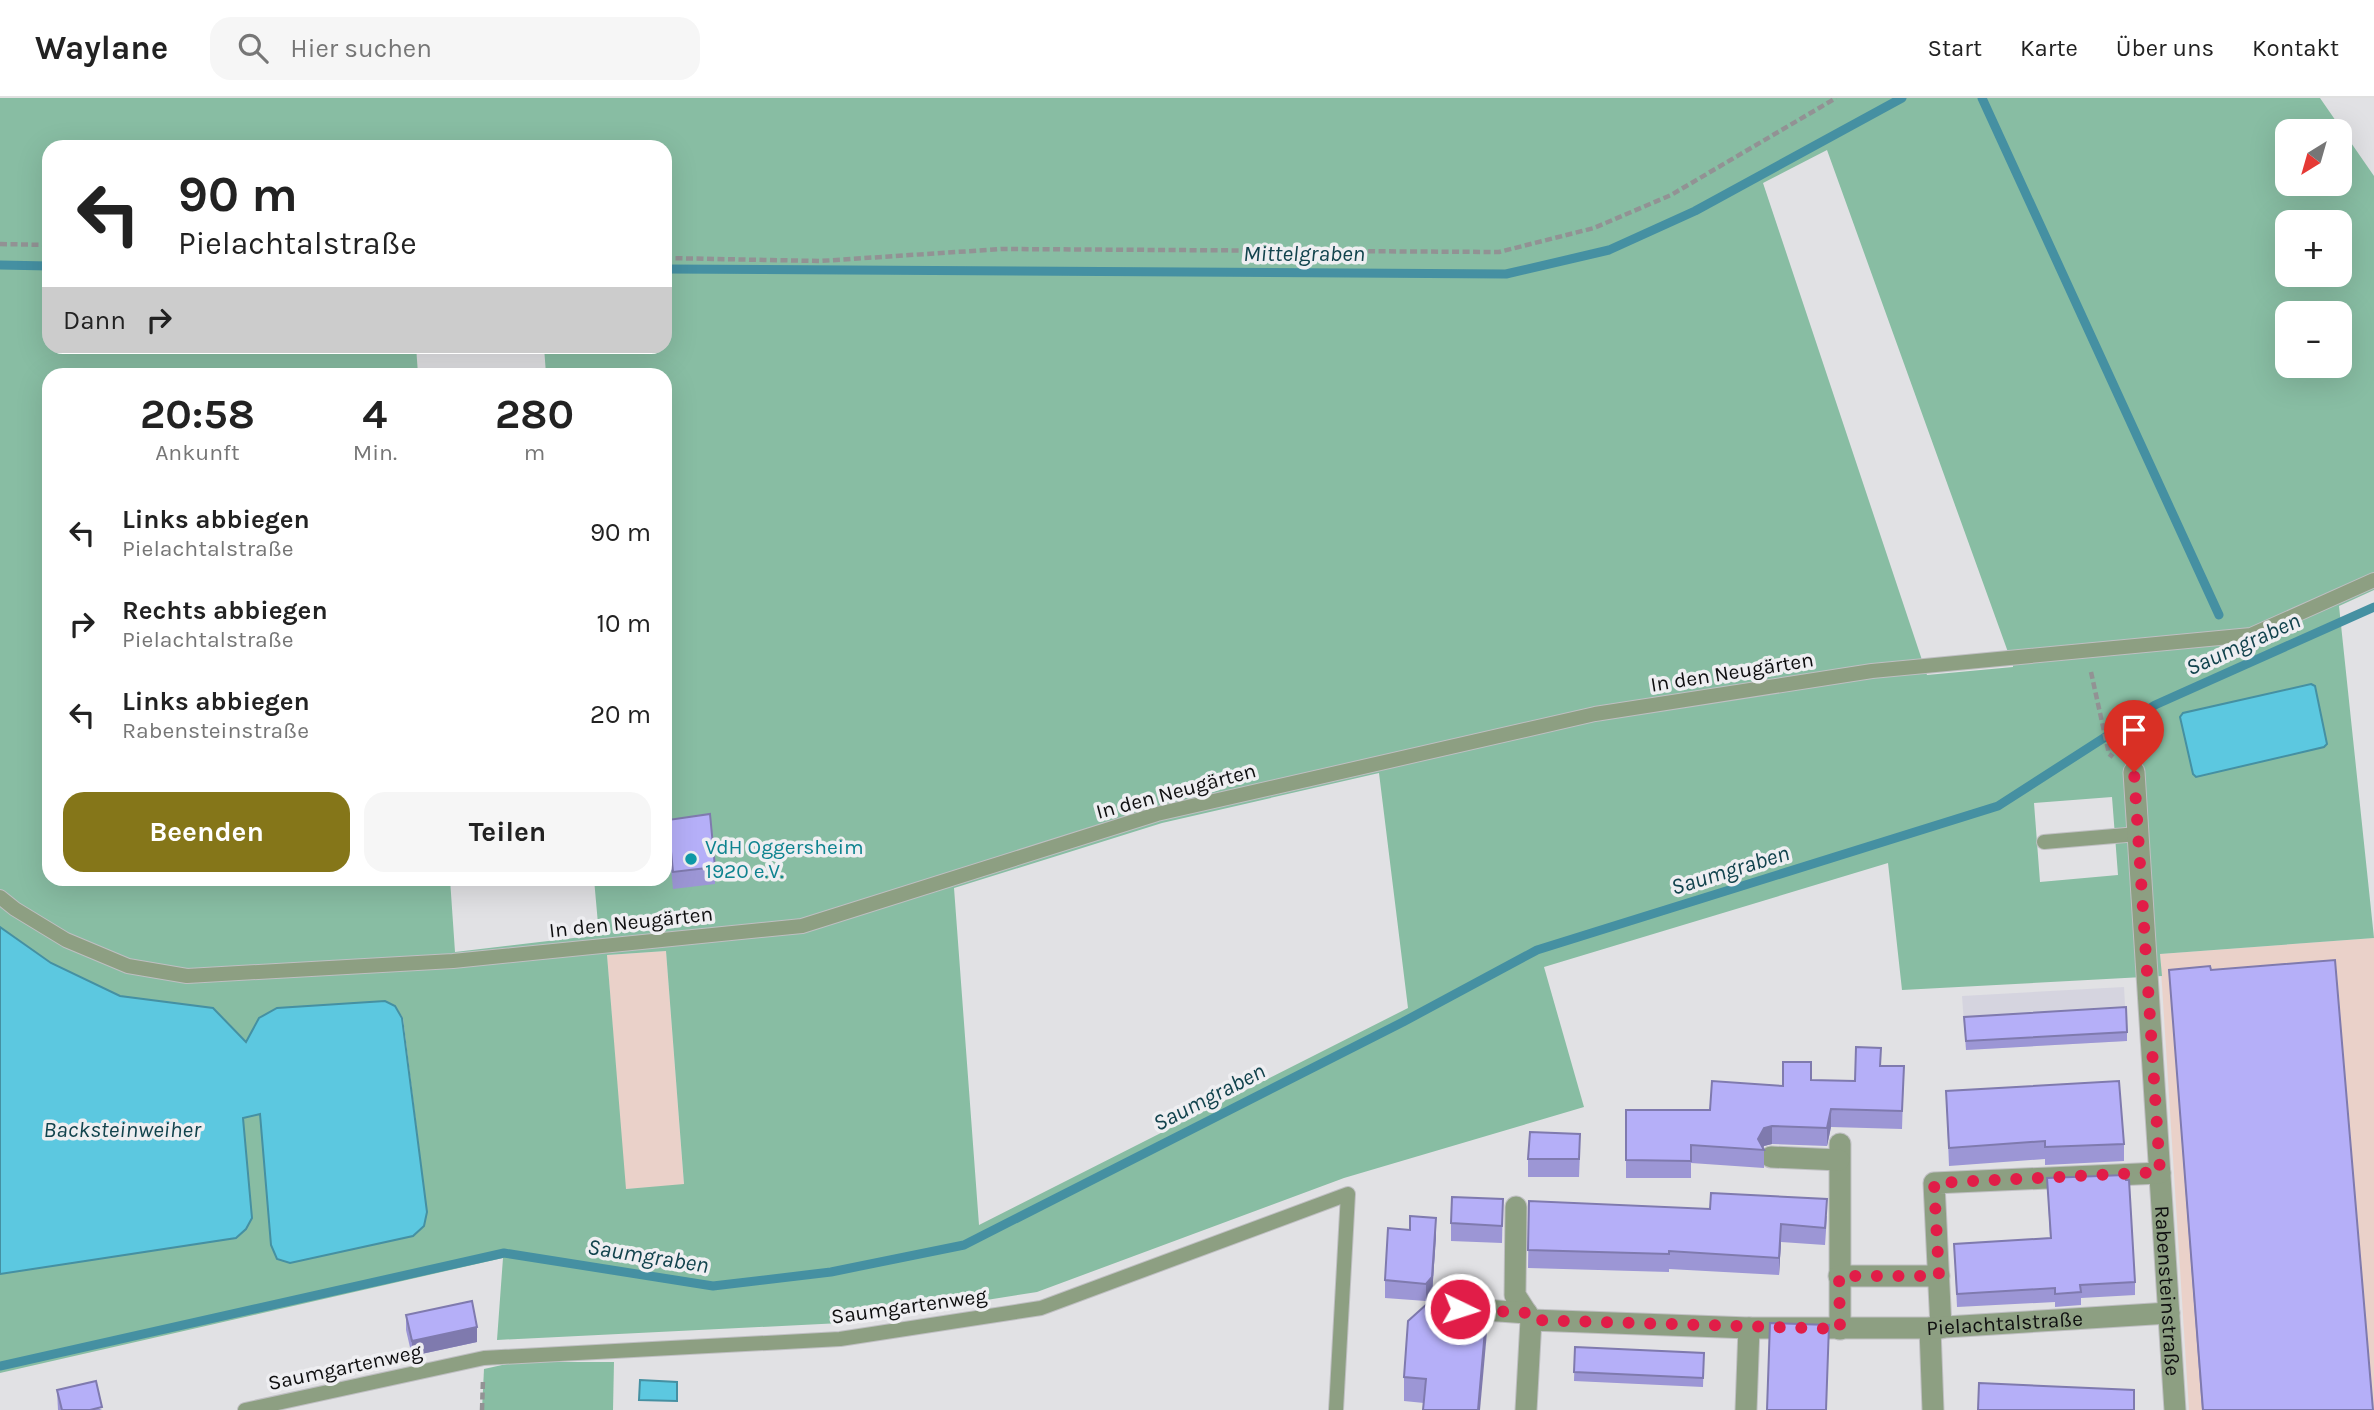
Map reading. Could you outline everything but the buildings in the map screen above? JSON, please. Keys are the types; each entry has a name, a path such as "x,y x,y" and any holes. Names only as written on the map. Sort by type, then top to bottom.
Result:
{"street":[{"name":"Rabensteinstraße","path":"2134,772 2175,1410"},
{"path":"1771,1157 1839,1152 1840,1329"},
{"path":"1933,1410 1939,1276 1934,1183 2160,1172"},
{"path":"1516,1207 1515,1295 1529,1317 1526,1410"},
{"path":"1839,1276 1939,1276"},
{"name":"Pielachtalstraße","path":"1438,1307 1529,1317 1749,1328 1840,1329 1936,1328 2169,1313"},
{"path":"1746,1410 1749,1328"}],"lane":[{"name":"In den Neugärten","path":"0,897 66,940 128,966 187,976 453,961 802,926 1157,814 1595,714 1872,671 2251,635 2374,580"},
{"path":"2044,842 2138,834"},
{"name":"Saumgartenweg","path":"244,1410 484,1358 840,1339 1041,1308 1348,1194 1336,1410"}],"path":[{"path":"672,258 820,261 1003,249 1499,252 1594,228 1671,195 1836,98"},
{"path":"0,244 42,245"},
{"path":"2086,651 2109,754"},
{"path":"482,1410 484,1358"}],"shaded area":[{"path":"2374,938 2374,1410 2189,1410 2160,954"},
{"path":"666,951 684,1185 625,1189 607,955"},
{"path":"2124,987 2127,1041 1966,1050 1962,996"}],"green space":[{"path":"0,98 2320,98 2335,119 2275,119 2275,196 2352,196 2352,144 2374,176 2374,590 2339,606 2374,938 2160,954 2162,976 1902,990 1888,863 1544,967 1584,1107 1344,1178 1037,1292 841,1323 497,1340 503,1258 0,1373 0,1274 236,1238 246,1229 252,1218 243,1118 260,1114 271,1245 277,1259 291,1263 413,1236 427,1212 403,1018 395,1006 247,1042 213,1008 120,996 51,963 0,927","holes":["1827,150 2013,666 2013,667 1927,675 1763,183","1379,773 1408,1008 979,1225 954,888 1162,823","2112,797 2118,875 2040,882 2034,803","666,951 684,1184 626,1189 607,955"]},
{"path":"516,1362 614,1362 613,1410 482,1410 484,1369"}],"water":[{"path":"2311,684 2315,686 2327,744 2324,747 2196,777 2193,774 2180,717 2183,713"},
{"name":"Backsteinweiher","path":"0,927 51,963 120,996 213,1008 246,1042 259,1018 277,1008 385,1001 395,1006 402,1018 427,1212 424,1226 413,1236 290,1263 277,1259 271,1245 260,1114 243,1118 252,1218 246,1229 236,1238 0,1274"},
{"path":"640,1380 677,1382 677,1401 639,1400"}],"waterway":[{"name":"Mittelgraben","path":"672,269 1506,274 1609,250 1695,211 1902,98"},
{"path":"1982,98 2219,615"},
{"name":"Mittelgraben","path":"0,265 42,266"},
{"name":"Saumgraben","path":"0,1366 504,1253 713,1286 831,1272 964,1245 1403,1022 1537,950 1998,806 2155,705 2374,607"}],"place":[{"name":"VdH Oggersheim 1920 e.V.","path":"691,859"}],"route":[{"path":"1460,1309 1527,1313 1531,1320 1840,1329 1839,1276 1939,1276 1934,1183 2160,1172 2134,772"}]}
